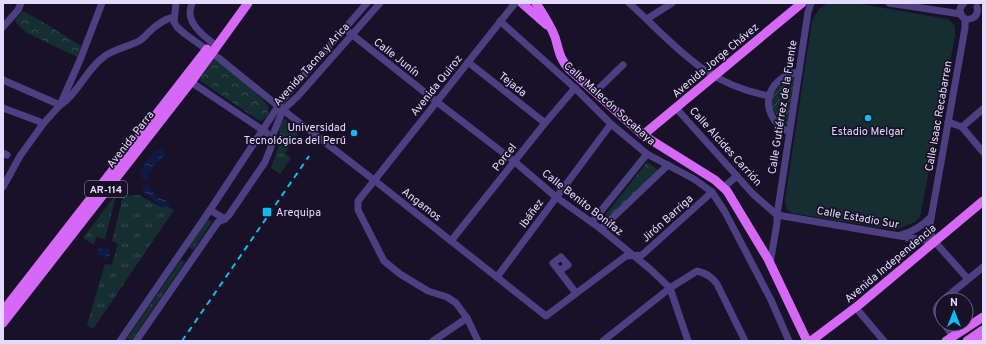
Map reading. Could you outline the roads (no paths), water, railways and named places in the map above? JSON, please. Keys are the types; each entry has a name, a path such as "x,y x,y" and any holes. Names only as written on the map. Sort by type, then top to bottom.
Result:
{"main road":[{"name":"AR-114","path":"214,44 240,3"},
{"name":"AR-114","path":"214,44 248,3"},
{"path":"523,3 550,28"},
{"path":"536,3 547,20 563,63 568,69 643,135 724,187 738,207 769,262 807,341"},
{"name":"Avenida Jorge Chávez","path":"643,135 802,3"},
{"name":"Avenida Parra","path":"3,323 214,44"},
{"name":"Avenida Parra","path":"3,311 188,80"},
{"name":"Avenida Independencia","path":"811,341 856,308 983,201"},
{"path":"952,339 983,317"},
{"path":"952,339 983,323"},
{"path":"967,341 983,330"},
{"path":"979,341 983,338"}],"street":[{"path":"3,27 18,10 21,3"},
{"path":"60,105 80,60 102,3"},
{"path":"3,187 20,156 43,124 60,105 68,99 94,66 105,56 119,48 140,41 151,30 167,18 174,17 176,3"},
{"path":"192,3 190,13 192,21 195,26 214,44"},
{"name":"Avenida Tacna y Arica","path":"136,341 218,222 229,215 265,162 272,147 273,136 283,98 367,3"},
{"name":"Avenida Tacna y Arica","path":"120,341 280,108 298,96 380,3"},
{"name":"Avenida Quiroz","path":"478,341 467,318 456,303 447,297 428,290 400,274 384,261 358,210 358,200 515,3"},
{"path":"629,3 679,51 714,76 740,89 769,96"},
{"path":"647,19 672,3"},
{"name":"Calle Gutiérrez de la Fuente","path":"769,262 777,223 789,132 808,12 811,3"},
{"path":"889,3 963,16 972,19 975,17 978,7"},
{"name":"Calle Isaac Recabarren","path":"935,242 930,230 931,217 965,28 960,7 964,3"},
{"name":"Angamos","path":"174,17 177,27 181,31 220,59 280,108 546,316"},
{"name":"Calle Malecón Socabaya","path":"500,21 575,88 611,124 647,154 694,179 712,192 725,212 771,300 789,341"},
{"name":"Calle Junín","path":"345,29 436,102"},
{"name":"Tejada","path":"468,62 545,123"},
{"path":"595,92 623,65"},
{"path":"789,132 782,129 772,118 769,111 769,96 772,88 783,76 799,72"},
{"path":"3,80 60,105"},
{"path":"188,80 263,131 273,136"},
{"name":"Porcel","path":"451,241 545,123 575,88"},
{"name":"Calle Benito Bonifaz","path":"436,102 515,162 556,197 592,222 635,256 670,288 688,341"},
{"path":"3,108 43,124"},
{"name":"Calle Alcides Carrión","path":"676,108 753,194 777,215"},
{"path":"962,127 983,109"},
{"path":"948,122 962,127 983,152"},
{"name":"Ibáñez","path":"497,277 611,124"},
{"path":"592,222 647,154"},
{"path":"601,229 668,165"},
{"path":"724,187 737,176"},
{"name":"Jirón Barriga","path":"546,316 626,256 642,255 712,192"},
{"path":"210,210 224,219"},
{"name":"Calle Estadio Sur","path":"777,215 935,242"},
{"path":"897,235 912,231 926,223 931,217"},
{"path":"935,242 968,279"},
{"path":"181,251 193,258"},
{"path":"953,292 983,267"},
{"path":"559,271 576,293"},
{"path":"603,341 670,288 697,271 703,272 712,277 717,284 745,341"},
{"path":"856,308 884,341"},
{"path":"433,341 467,318"}],"water":[{"path":"164,149 164,157 159,160 149,174 148,178 142,179 141,172 139,171 155,150"},
{"path":"149,184 152,191 157,196 169,201 170,207 162,207 143,192 143,185"},
{"path":"104,246 108,248 110,252 108,256 104,258 100,256 98,252 100,248"}],"railway":[{"path":"182,341 309,156"}],"place":[{"name":"Estadio Melgar","path":"868,118"},
{"name":"Universidad Tecnológica del Perú","path":"354,133"},
{"name":"Arequipa","path":"267,212"}]}
